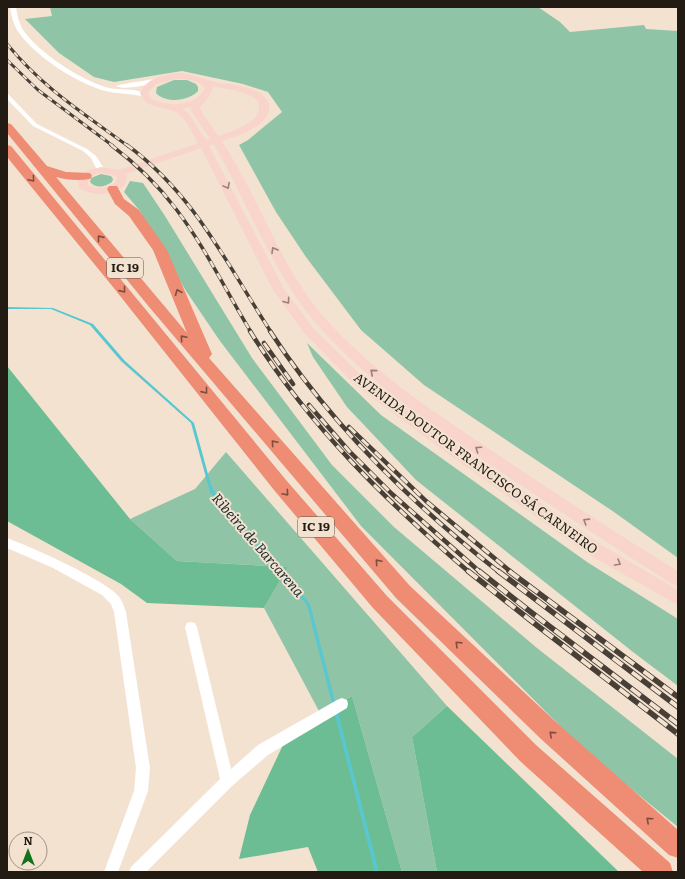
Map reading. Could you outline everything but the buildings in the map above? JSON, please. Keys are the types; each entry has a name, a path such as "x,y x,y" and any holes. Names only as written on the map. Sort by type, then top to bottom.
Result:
{"highway":[{"name":"IC 19","path":"7,126 155,305 403,592 549,731 678,846"},
{"name":"IC 19","path":"7,149 280,485 380,602 528,753 661,872"},
{"path":"43,168 65,176 86,176"},
{"path":"113,189 119,201 134,213 160,250 209,367"}],"main road":[{"path":"119,173 122,176 121,183 113,189 99,191 87,189 82,183 86,176 101,170 111,170 119,173 223,138 251,126 261,117 265,107 261,98 244,90 204,82 184,76 159,80 147,87 144,96 151,103 166,106 184,106 220,91 244,90"},
{"path":"203,98 208,88 204,82"},
{"name":"AVENIDA DOUTOR FRANCISCO SÁ CARNEIRO","path":"203,98 195,107 196,111 207,126 215,150 279,290 310,331 358,380 445,444 597,551 678,598"},
{"name":"AVENIDA DOUTOR FRANCISCO SÁ CARNEIRO","path":"166,106 181,111 194,129 215,150 295,286 318,318 349,351 388,384 446,427 566,509 678,579"}],"street":[{"path":"13,7 16,23 30,42 82,80 105,89 144,96"},
{"path":"91,84 125,86 159,80"},
{"path":"7,95 35,126 85,150 94,157 101,170"},
{"path":"7,543 57,564 106,591 116,601 120,612 143,768 141,790 111,872"},
{"path":"191,627 227,781"},
{"path":"136,872 227,781 263,750 342,704"}],"green space":[{"path":"50,7 538,7 560,22 570,32 644,25 646,29 678,31 678,558 614,512 424,385 361,330 306,257 276,212 239,145 248,140 282,112 268,92 243,84 182,71 114,82 94,77 59,53 25,19 52,16"},
{"path":"174,80 187,80 196,84 198,91 189,97 177,100 166,99 156,93 157,87"},
{"path":"101,174 111,176 113,179 112,182 106,185 95,186 90,182 91,178"},
{"path":"130,181 143,183 165,216 252,358 332,465 394,527 537,648 678,759 678,827 585,751 361,526 220,341 186,291 140,211 124,192"},
{"path":"307,343 381,415 587,562 678,619 678,686 416,480 347,407 313,357"},
{"path":"7,366 130,519 177,561 288,567 264,608 147,603 121,584 7,521"},
{"path":"226,452 447,706 412,737 437,872 402,872 352,696 320,713 264,608 288,567 177,561 130,519 195,489"},
{"path":"352,696 402,872 318,872 308,847 239,859 250,815 290,730"},
{"path":"447,706 619,872 437,872 412,737"}],"water":[{"name":"Ribeira de Barcarena","path":"7,307 53,308 93,324 125,361 194,423 211,485 216,495 310,604 379,872 375,872 307,605 210,492 191,423 121,361 90,325 51,309 7,309"}],"railway":[{"path":"7,44 49,87 79,111 128,146"},
{"path":"7,60 38,90 113,146"},
{"path":"111,145 146,175 162,191 176,209 206,254 251,332"},
{"path":"127,145 151,165 191,208 208,231 271,332"},
{"path":"250,331 297,398 350,460 408,518 469,572"},
{"path":"270,331 319,399 374,461 466,546 499,572"},
{"path":"264,343 293,384"},
{"path":"309,405 349,451 392,494 480,572"},
{"path":"349,427 426,501 511,572"},
{"path":"468,571 678,734"},
{"path":"479,571 678,724"},
{"path":"498,571 678,707"},
{"path":"509,571 678,697"}]}
